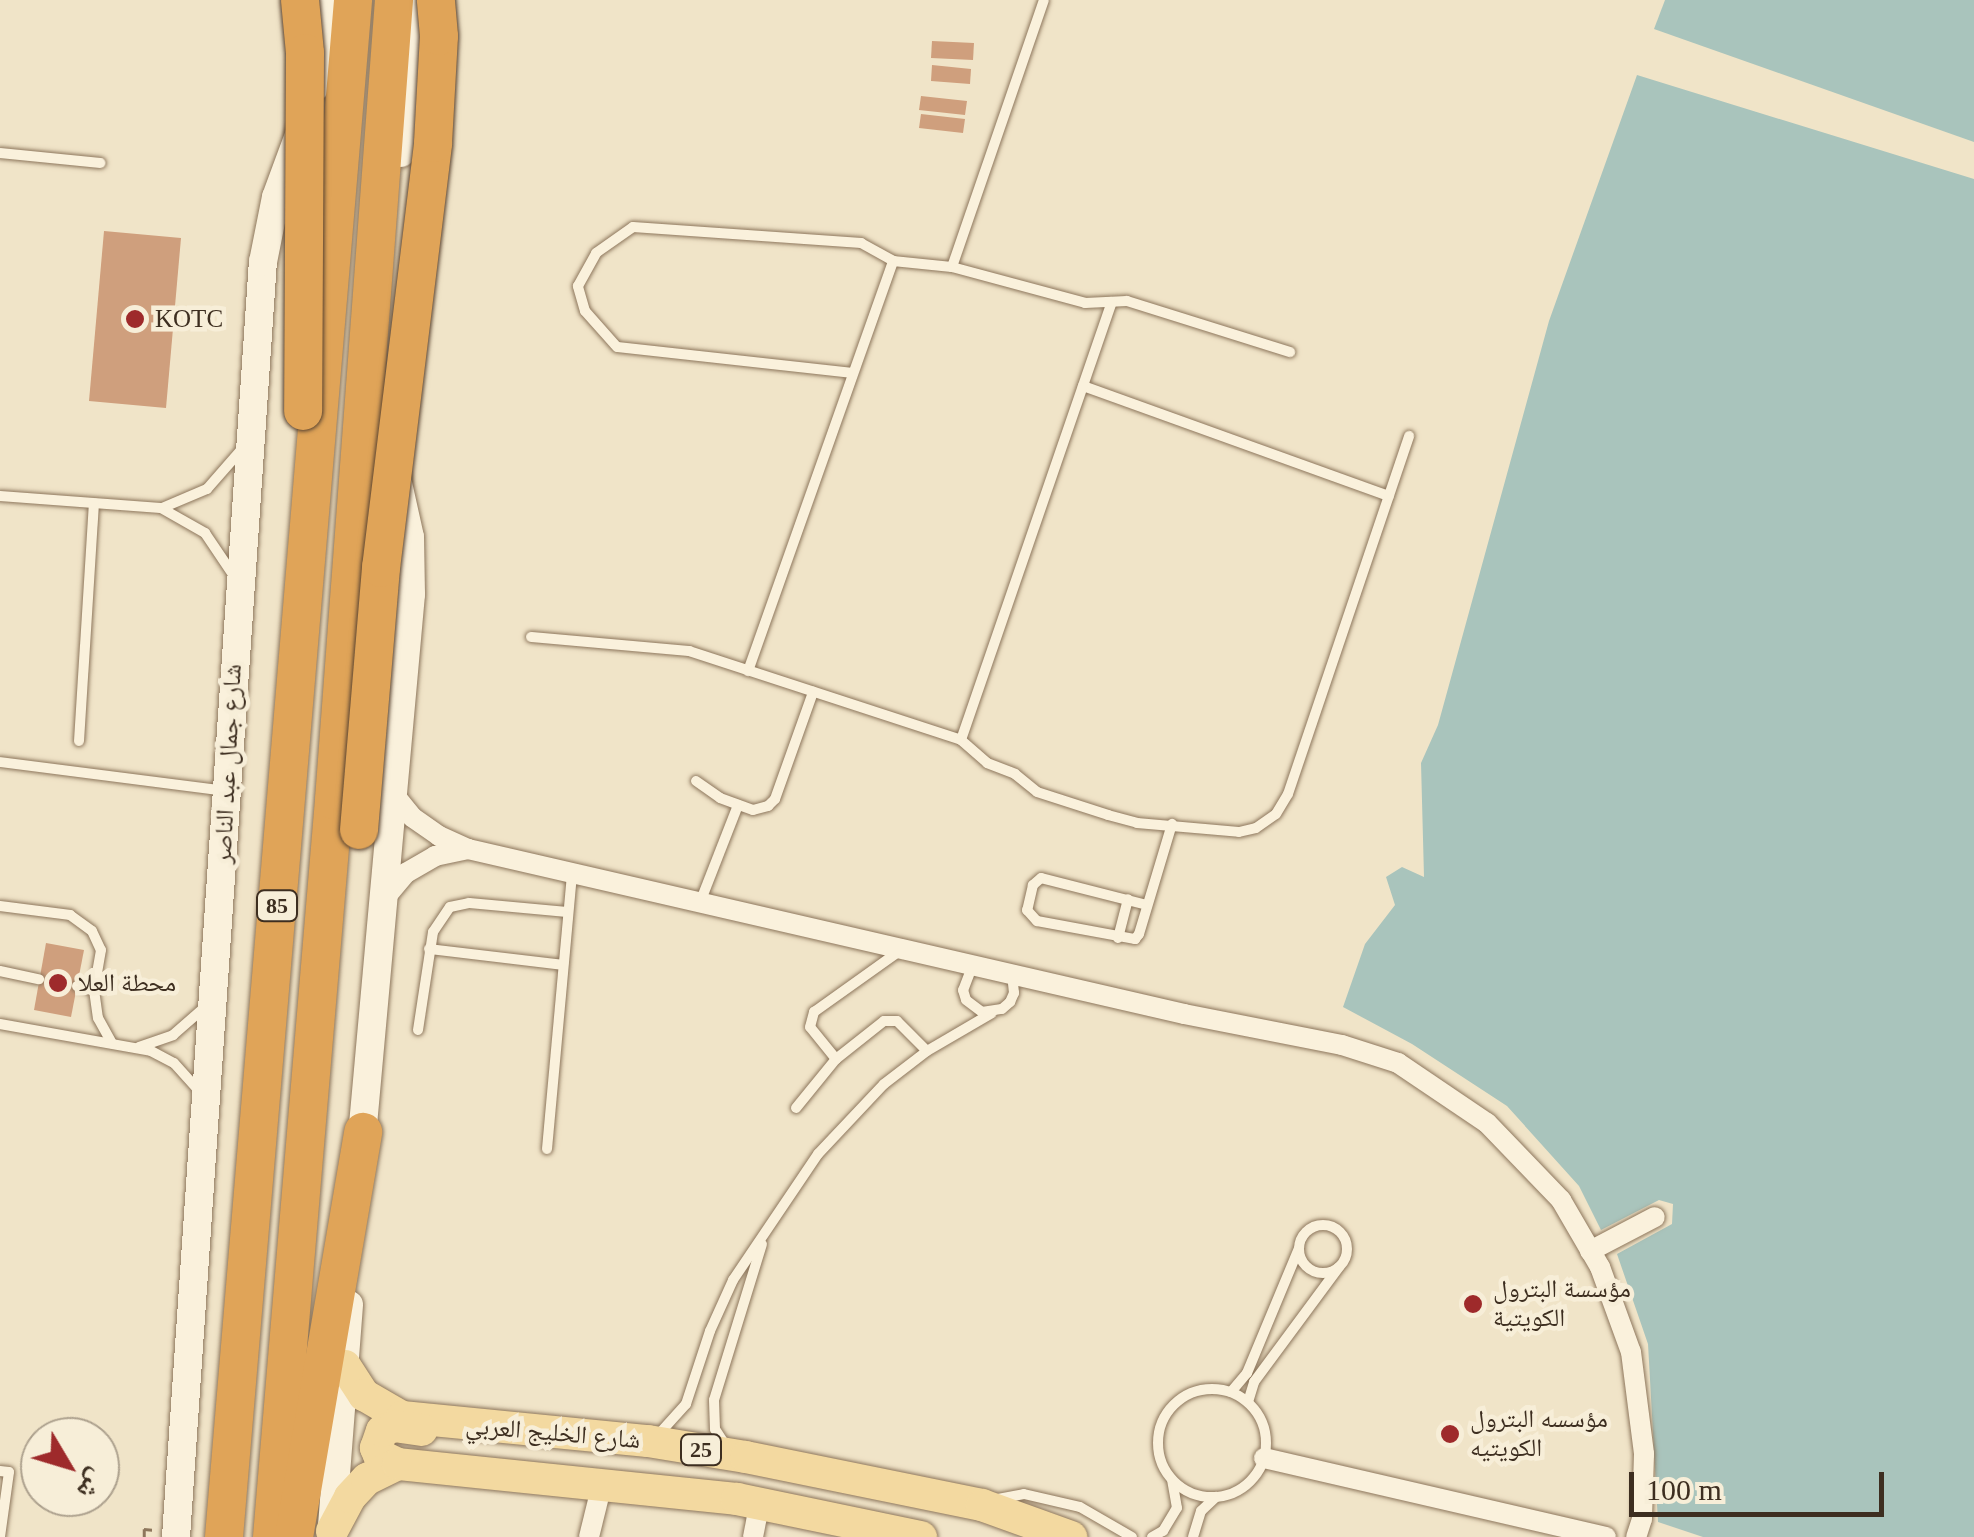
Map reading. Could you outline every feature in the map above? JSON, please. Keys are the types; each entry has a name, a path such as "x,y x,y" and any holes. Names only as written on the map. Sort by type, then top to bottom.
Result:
{"highway":[{"path":"300,0 306,53 303,411 310,512"},
{"name":"85","path":"224,1537 353,0"},
{"name":"85","path":"272,1537 334,800 394,0"},
{"path":"302,1194 359,830 381,568 433,143 439,36 436,0"},
{"path":"294,1537 363,1132"}],"main road":[{"name":"شارع جمال عبد الناصر","path":"176,1537 216,992 237,589 268,229 320,69 331,0"},
{"path":"332,1534 412,556 392,454 384,372 414,0"},
{"name":"شارع الخليج العربي","path":"344,1366 364,1395 402,1417 648,1442 739,1456 974,1504 1014,1514 1070,1537"},
{"path":"398,1464 379,1455 376,1448 382,1432 394,1426 524,1442 565,1436"},
{"path":"739,1456 723,1469 723,1487 749,1500"},
{"path":"332,1534 350,1497 367,1479 398,1464"},
{"name":"شارع الخليج العربي","path":"398,1464 749,1500 921,1537"}],"street":[{"path":"392,792 412,817 438,836 468,849 1184,1014 1342,1045 1398,1064 1487,1123 1561,1200 1590,1251 1631,1352 1644,1454 1642,1519 1636,1537"},
{"path":"384,899 406,873 435,856 468,849"},
{"path":"1590,1251 1655,1217"},
{"path":"1264,1458 1606,1537"},
{"path":"590,1537 602,1484"},
{"path":"749,1500 752,1537"}],"lane":[{"path":"952,266 1044,0"},
{"path":"0,153 101,164"},
{"path":"853,373 617,347 585,311 578,286 596,253 634,227 861,243 893,261 952,266 1085,303 1128,301 1290,352"},
{"path":"748,671 893,261"},
{"path":"962,740 1112,302"},
{"path":"1083,386 1388,496"},
{"path":"531,637 689,651 962,740 987,764 1015,774 1037,792 1122,819 1239,832 1256,828 1276,814 1288,794 1409,436"},
{"path":"161,508 207,489 231,466 248,438"},
{"path":"0,496 161,508 205,532 226,558 237,589"},
{"path":"79,741 94,503"},
{"path":"696,780 738,804 760,810 775,799 812,692"},
{"path":"0,762 227,792"},
{"path":"701,900 738,804"},
{"path":"1147,904 1041,878 1034,882 1027,906 1037,922 1118,938 1137,937 1172,824"},
{"path":"546,1148 572,872"},
{"path":"1118,938 1128,899"},
{"path":"418,1030 430,949 443,914 460,904 568,912"},
{"path":"0,906 70,916 92,932 101,950 94,990 98,1018 112,1043"},
{"path":"430,949 563,965"},
{"path":"836,1059 810,1027 814,1012 902,949"},
{"path":"938,958 955,972 964,995 982,1012 992,1013"},
{"path":"958,1033 973,966"},
{"path":"0,971 40,979"},
{"path":"648,1442 670,1426 686,1404 720,1304 770,1223 842,1126 927,1051 1010,1002 1014,993 1012,974"},
{"path":"77,986 94,990"},
{"path":"138,1048 186,1026 216,992"},
{"path":"796,1108 836,1059 884,1021 897,1022 927,1051"},
{"path":"0,1024 138,1048 174,1063 194,1082 208,1107"},
{"path":"739,1456 715,1429 712,1411 730,1336 770,1223"},
{"path":"1231,1392 1248,1373 1307,1231 1324,1225 1334,1227 1346,1241 1344,1259 1254,1382 1248,1402"},
{"path":"1299,1248 1300,1257 1312,1270 1322,1273 1339,1267"},
{"path":"1152,1537 1163,1531 1177,1508 1171,1479 1158,1450 1158,1434 1172,1406 1199,1390 1231,1392 1248,1402 1264,1428 1264,1458 1246,1484 1216,1497 1201,1510 1192,1537"},
{"path":"686,1404 712,1411"},
{"path":"0,1471 9,1472 0,1537"},
{"path":"1171,1479 1184,1490 1216,1497"},
{"path":"974,1504 1024,1494 1080,1507 1132,1537"}],"path":[{"path":"144,1529 144,1537"}],"water":[{"path":"1665,0 1974,0 1974,142 1654,29"},
{"path":"1637,75 1974,179 1974,1537 1703,1537 1658,1522 1648,1344 1617,1254 1672,1224 1673,1204 1659,1200 1601,1230 1579,1186 1507,1106 1412,1044 1343,1007 1365,944 1395,905 1386,877 1402,867 1424,877 1421,763 1438,725 1549,321"}],"building":[{"path":"932,41 974,43 973,60 931,58"},
{"path":"932,65 971,69 970,84 931,81"},
{"path":"921,96 967,101 965,115 919,110"},
{"path":"921,114 965,119 963,133 919,128"},
{"name":"KOTC","path":"104,231 181,238 166,408 89,401"},
{"name":"محطة العلا","path":"46,943 84,950 71,1017 34,1010"}],"place":[{"name":"KOTC","path":"135,319"},
{"name":"محطة العلا","path":"58,983"},
{"name":"مؤسسة البترول الكويتية","path":"1473,1304"},
{"name":"مؤسسه البترول الكويتيه","path":"1450,1434"}]}
